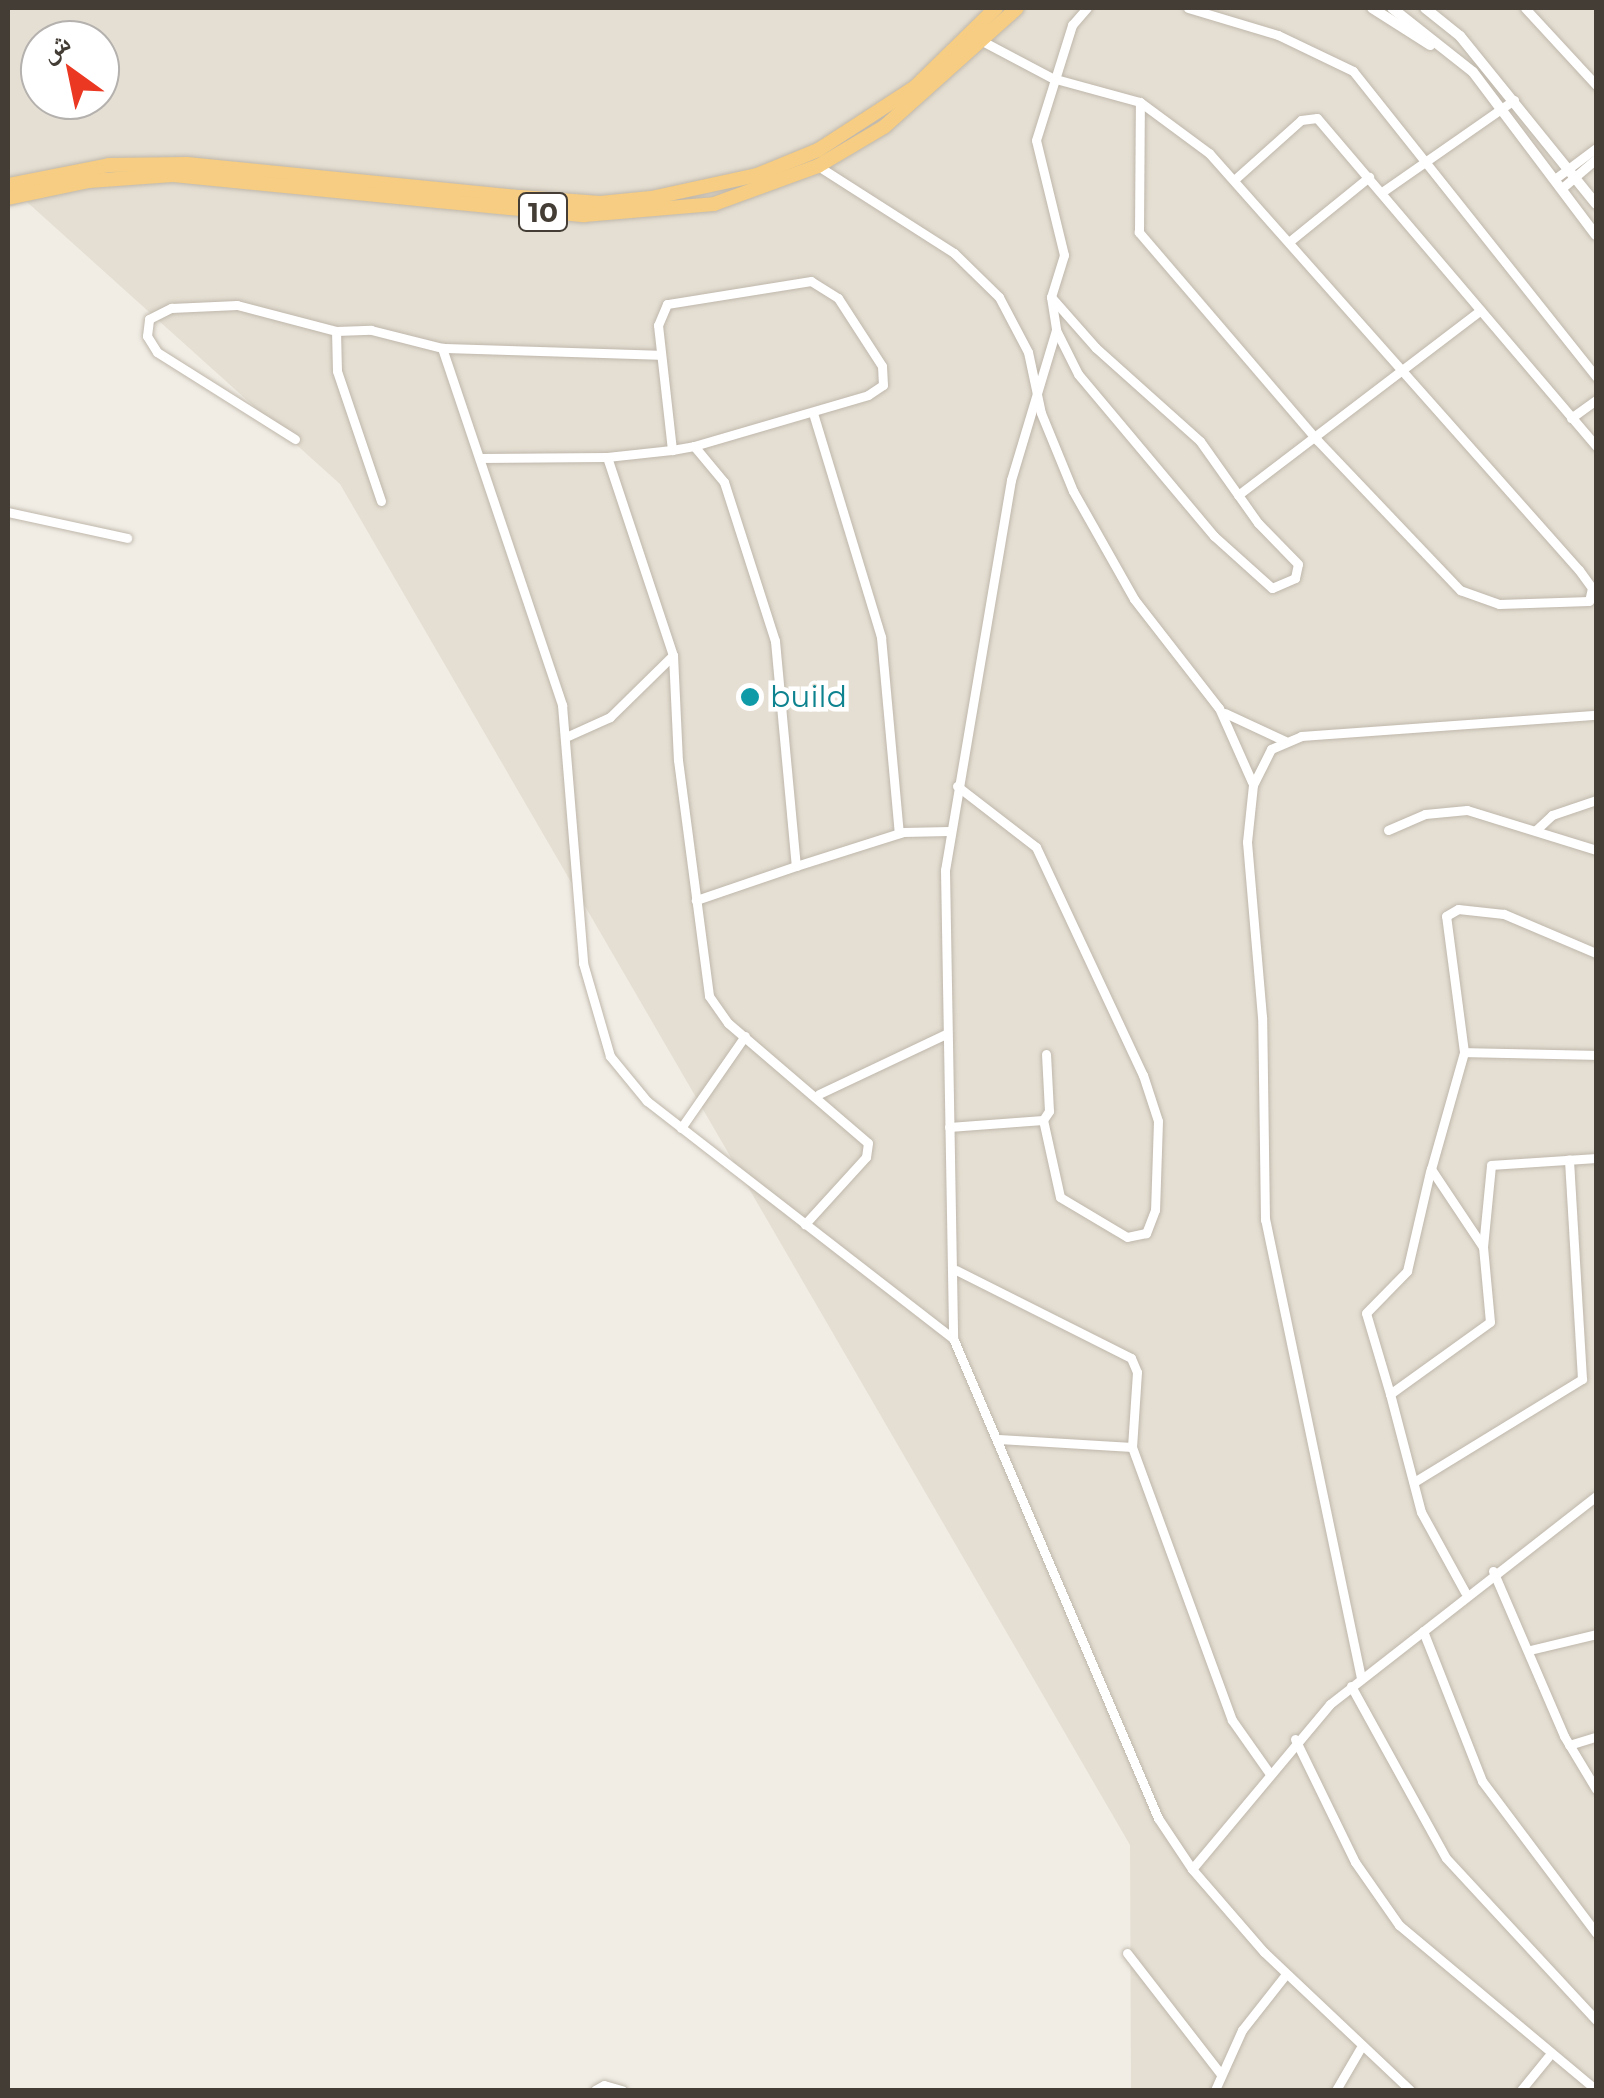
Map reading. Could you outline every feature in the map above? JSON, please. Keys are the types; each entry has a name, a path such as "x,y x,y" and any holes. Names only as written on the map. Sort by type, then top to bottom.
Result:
{"highway":[{"name":"10","path":"8,185 109,165 187,164 536,199 652,198 756,175 818,150 915,87 996,8"},
{"name":"10","path":"8,198 88,181 173,175 608,216 714,204 818,166 884,127 984,42 1017,8"}],"street":[{"path":"1051,296 1096,348 1187,427 1238,496 1298,564 1298,573 1284,586 1268,585 1214,536 1122,418 1078,374 1056,330 1051,296 1064,256 1036,140 1052,78 1072,24 1088,8"},
{"path":"1188,8 1345,65 1596,377"},
{"path":"1372,8 1473,72"},
{"path":"1392,8 1473,72 1596,235"},
{"path":"1424,8 1460,36 1596,204"},
{"path":"1525,8 1596,85"},
{"path":"984,42 1052,78 1140,102 1184,131 1290,240 1588,581 1589,601 1500,604 1460,590 1317,440 1139,232 1140,102"},
{"path":"1382,192 1514,100"},
{"path":"1234,180 1308,117 1323,123 1596,446"},
{"path":"1559,183 1596,148"},
{"path":"1572,172 1596,159"},
{"path":"818,166 978,274 1016,323 1055,453 1092,529 1156,630 1219,708 1253,785"},
{"path":"1290,240 1369,176"},
{"path":"480,458 607,456 672,450 813,413 878,391 884,379 850,313 820,284 789,282 667,304 658,316 672,450"},
{"path":"294,439 179,370 150,344 149,320 171,308 236,305 336,331 371,330 442,348 661,355"},
{"path":"1238,496 1317,440 1481,310"},
{"path":"1056,330 1011,480 949,830 942,903 956,1270 953,1338 1138,1779 1192,1869 1286,1974 1360,2049 1410,2090"},
{"path":"336,331 337,371 381,501"},
{"path":"442,348 552,670 568,736 583,963 597,1027 624,1075 681,1128 953,1338"},
{"path":"1572,418 1596,400"},
{"path":"813,413 881,637 899,833"},
{"path":"694,446 724,482 776,641 796,866"},
{"path":"607,456 673,655 678,760 709,996 745,1036 863,1135 868,1152 805,1224"},
{"path":"8,512 127,538"},
{"path":"568,736 610,718 673,655"},
{"path":"1219,708 1285,741 1596,715"},
{"path":"1285,741 1264,757 1253,785 1247,842 1262,1017 1265,1220 1362,1678"},
{"path":"957,786 1036,847 1143,1075 1158,1121 1155,1210 1146,1233 1127,1238 1060,1197 1043,1120 1048,1111 1046,1054"},
{"path":"1536,830 1552,815 1596,800"},
{"path":"1388,830 1452,810 1536,830 1596,850"},
{"path":"696,900 899,833 949,830"},
{"path":"1465,1592 1421,1512 1366,1313 1408,1271 1464,1052 1444,923 1451,912 1504,914 1596,953"},
{"path":"818,1094 946,1034"},
{"path":"681,1128 745,1036"},
{"path":"1464,1052 1596,1055"},
{"path":"949,1127 1043,1120"},
{"path":"1390,1394 1490,1322 1483,1247 1491,1165 1596,1158"},
{"path":"1569,1160 1582,1378"},
{"path":"1431,1169 1483,1247"},
{"path":"956,1270 1129,1356 1136,1372 1132,1446 1232,1720 1250,1754 1270,1774"},
{"path":"1414,1482 1582,1378 1596,1377"},
{"path":"998,1439 1132,1446"},
{"path":"1192,1869 1295,1739 1351,1686 1423,1632 1465,1592 1596,1496"},
{"path":"1493,1572 1569,1745 1596,1788"},
{"path":"1423,1632 1482,1781 1596,1933"},
{"path":"1530,1650 1596,1634"},
{"path":"1351,1686 1446,1858 1596,2020"},
{"path":"1569,1745 1596,1737"},
{"path":"1295,1739 1355,1862 1390,1914 1548,2056 1596,2090"},
{"path":"1127,1953 1221,2074"},
{"path":"1214,2090 1242,2030 1286,1974"},
{"path":"1336,2090 1360,2049"},
{"path":"1521,2090 1548,2056"},
{"path":"595,2090 604,2085 622,2090"}],"shaded area":[{"path":"8,8 1596,8 1596,2090 1131,2090 1130,1845 340,484 27,202 8,207"}],"place":[{"name":"build","path":"750,697"}]}
